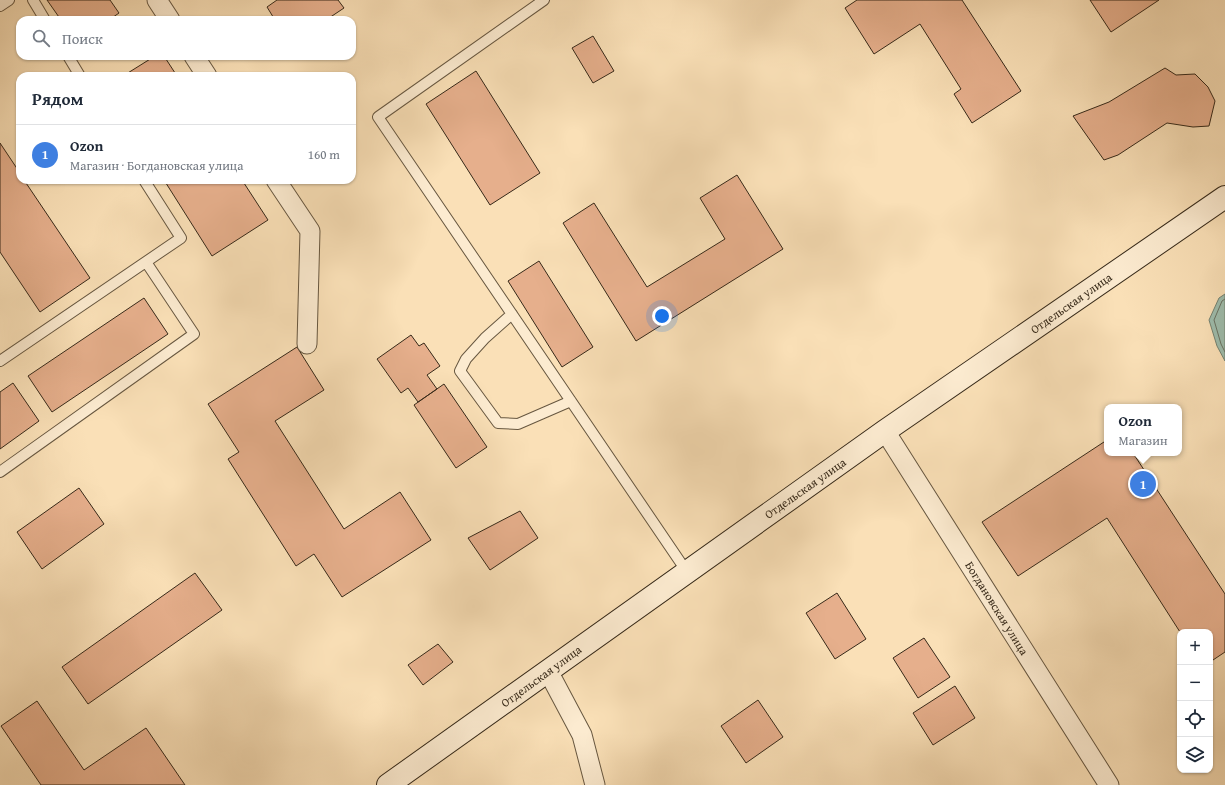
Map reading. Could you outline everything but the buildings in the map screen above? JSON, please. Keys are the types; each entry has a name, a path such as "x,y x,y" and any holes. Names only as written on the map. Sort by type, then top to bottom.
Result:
{"street":[{"path":"157,0 167,16"},
{"path":"197,60 204,72"},
{"path":"279,184 310,231 306,344"},
{"name":"Отдельская улица","path":"392,784 885,431 1225,197"},
{"name":"Богдановская улица","path":"885,431 1109,785"},
{"path":"548,671 582,735 595,785"}],"lane":[{"path":"0,6 9,0"},
{"path":"33,0 43,16"},
{"path":"544,0 378,117 687,572"},
{"path":"70,60 78,72"},
{"path":"0,361 181,238 147,184"},
{"path":"0,472 194,334 146,262"},
{"path":"512,314 485,338 466,359 460,371 498,423 518,424 571,401"}],"water":[{"path":"1225,294 1225,361 1217,346 1209,320 1219,298"}],"place":[{"name":"Ozon","path":"1143,484"}]}
